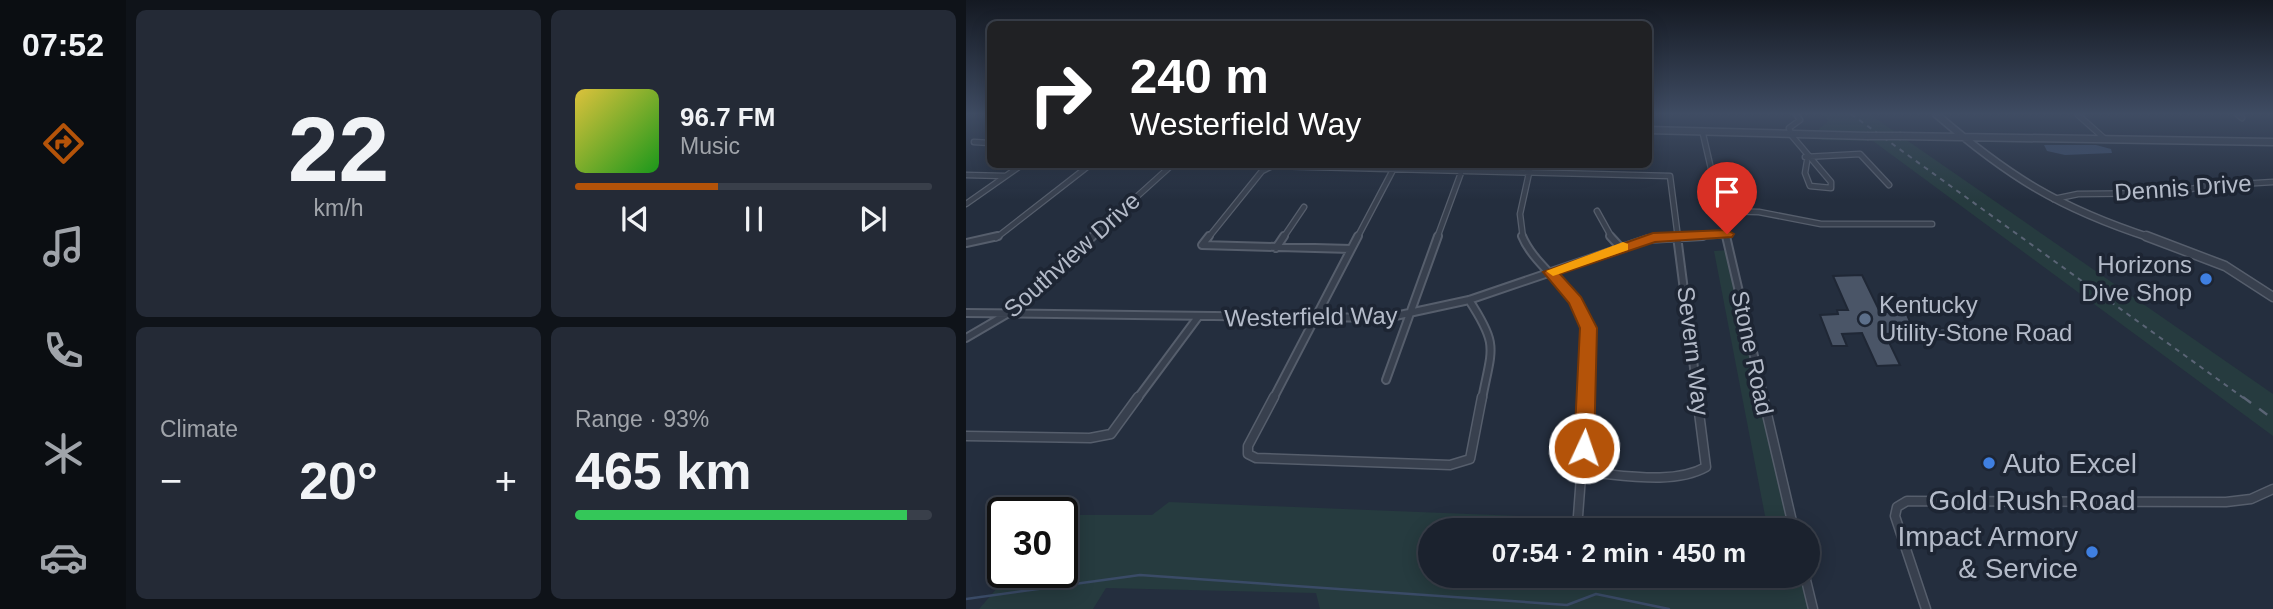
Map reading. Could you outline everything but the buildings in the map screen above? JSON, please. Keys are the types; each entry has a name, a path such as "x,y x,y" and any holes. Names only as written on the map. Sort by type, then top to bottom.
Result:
{"street":[{"name":"Stone Road","path":"1705,142 1762,403 1791,518"},
{"path":"1796,142 1806,159 1831,182 1831,188 1810,186 1805,173 1806,159"},
{"path":"1971,142 2052,200 2093,218 2202,254 2240,274 2273,297"},
{"path":"1806,159 1860,154 1889,185"},
{"path":"966,204 1018,168"},
{"path":"966,243 996,238 1086,168"},
{"name":"Southview Drive","path":"966,338 1007,314 1169,168"},
{"name":"Severn Way","path":"1267,168 1202,245 1351,249"},
{"path":"1394,168 1248,446 1248,454 1256,458 1450,465 1466,462 1471,456 1492,355 1489,331 1469,300"},
{"name":"Severn Way","path":"1394,168 1531,168 1669,175 1706,467 1701,472 1683,475 1583,472"},
{"path":"1531,168 1520,218 1521,233 1576,301 1588,328 1583,472 1578,516"},
{"path":"1386,380 1462,170"},
{"path":"966,175 1007,176"},
{"name":"Dennis Drive","path":"2052,200 2078,194 2169,193 2207,186 2273,182"},
{"path":"1276,248 1304,207"},
{"path":"1597,211 1606,232 1621,247"},
{"path":"1722,211 1759,212 1821,224 1931,224"},
{"name":"Westerfield Way","path":"966,313 1368,320 1410,315 1469,300 1653,237 1727,234"},
{"path":"966,436 1090,438 1111,435 1198,317"},
{"name":"Gold Rush Road","path":"1926,609 1895,516 1897,508 1907,501 2226,502 2251,499 2273,489"},
{"path":"1808,588 1813,609"}],"green space":[{"path":"1875,142 1910,142 2273,394 2273,436"},
{"path":"1730,250 1791,518 1765,518 1714,251"},
{"path":"1169,502 1568,518 1418,518 1418,588 1808,588 1813,609 1320,609 1316,593 1106,588 1093,609 979,609 997,588 1078,588 1078,515 1152,515"}],"water":[{"path":"2044,145 2096,145 2111,149 2112,153 2065,155 2047,151"}],"waterway":[{"path":"966,599 1140,575 1567,605 1596,594 1669,609"}],"railway":[{"path":"1890,142 2245,399"},
{"path":"2243,397 2273,419"}],"slow traffic":[{"path":"1553,271 1623,247"}],"place":[{"name":"Horizons Dive Shop","path":"2206,279"},
{"name":"Kentucky Utility-Stone Road","path":"1865,319"},
{"name":"Auto Excel","path":"1989,463"},
{"name":"Impact Armory & Service","path":"2092,552"}],"route":[{"path":"1584,448 1590,337 1585,315 1550,272 1653,237 1727,234"}]}
